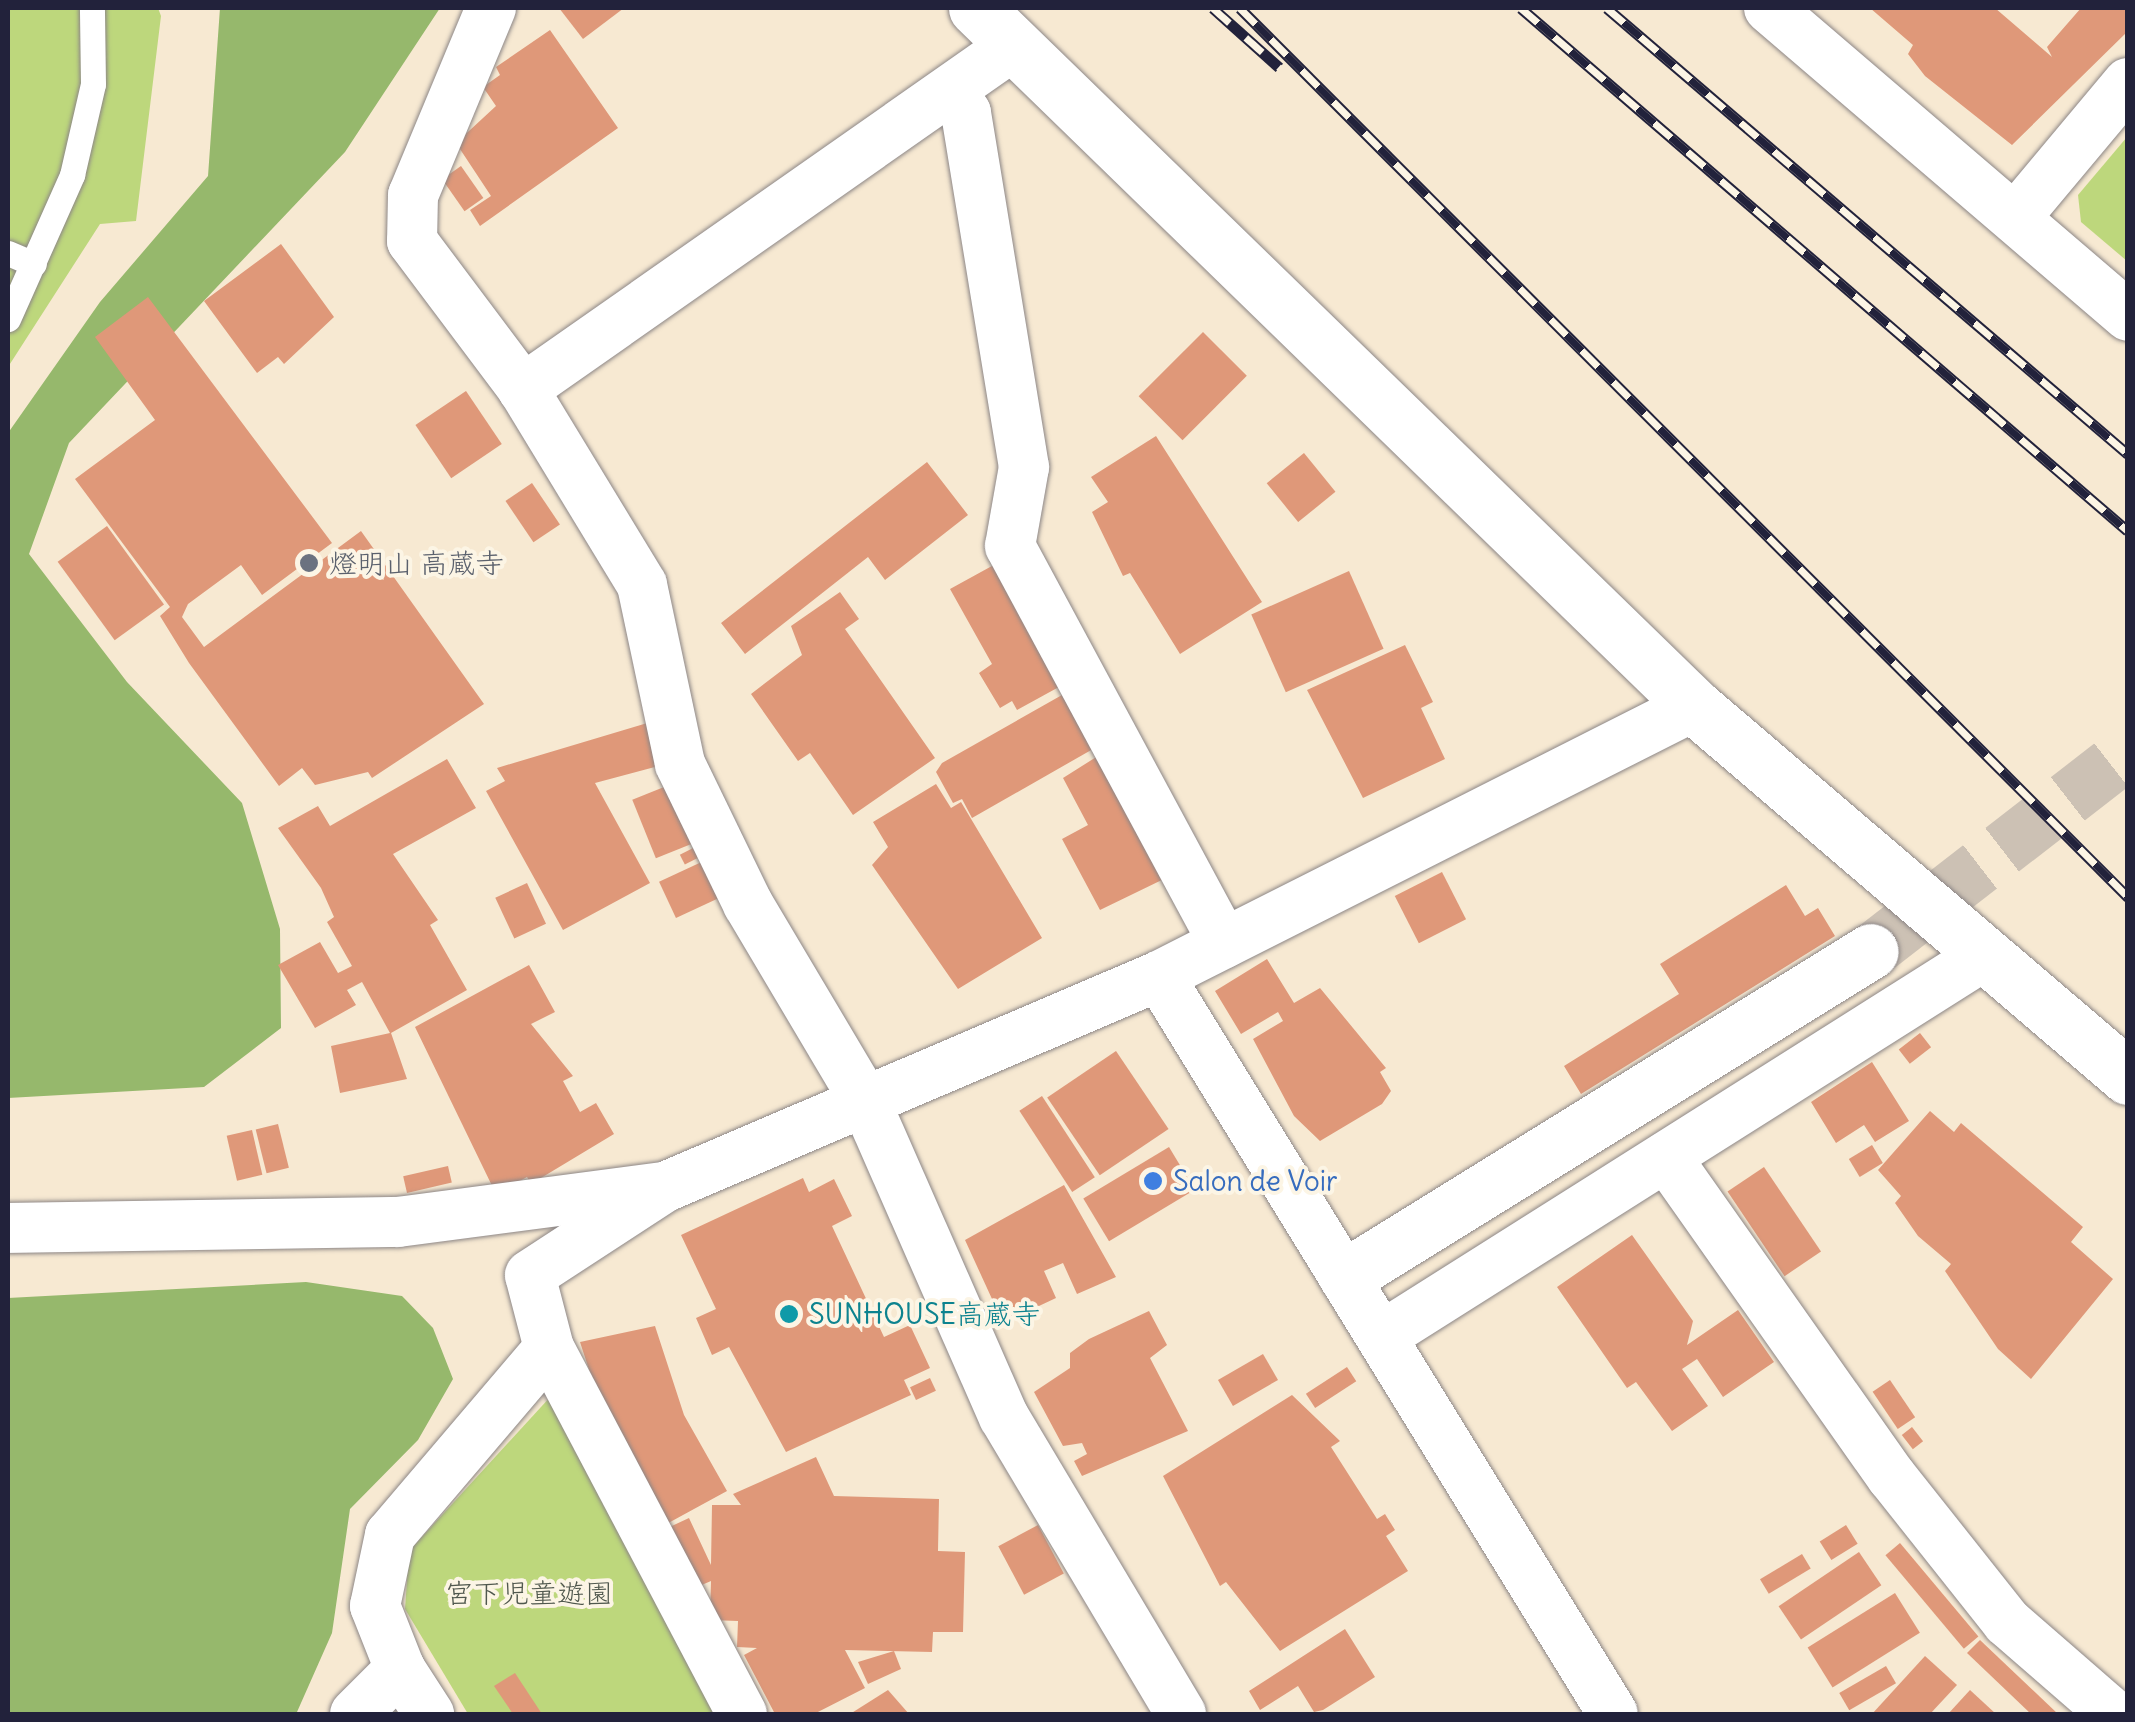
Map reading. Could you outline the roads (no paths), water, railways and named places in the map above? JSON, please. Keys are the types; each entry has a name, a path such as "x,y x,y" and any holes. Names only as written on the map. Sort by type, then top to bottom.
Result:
{"street":[{"path":"491,8 414,195 412,241 523,390 642,585 680,764 824,1043 866,1103 1004,1417 1181,1714"},
{"path":"1769,8 2128,316"},
{"path":"523,390 952,92 995,26 1694,706 2128,1077"},
{"path":"2015,218 2128,83"},
{"path":"952,92 966,114 1024,467 1010,546 1224,944"},
{"path":"742,1714 549,1348 530,1275 664,1187 1159,976 1694,706"},
{"path":"1346,1276 1871,951"},
{"path":"1382,1336 1985,954"},
{"path":"1159,976 1613,1714"},
{"path":"1666,1157 1892,1477 2006,1622 2113,1714"},
{"path":"8,1228 398,1222 664,1187"},
{"path":"430,1714 400,1668 375,1606 390,1535 549,1348"},
{"path":"355,1714 400,1668"}],"lane":[{"path":"8,320 72,175 94,84 92,8"},
{"path":"8,254 34,264"}],"tunnel":[{"path":"1871,951 2128,752"}],"railway":[{"path":"1213,8 1279,67"},
{"path":"1240,8 2128,897"},
{"path":"1521,8 2128,531"},
{"path":"1607,8 2128,454"}],"place":[{"name":"燈明山 高蔵寺","path":"309,563"},
{"name":"Salon de Voir","path":"1153,1181"},
{"name":"SUNHOUSE高蔵寺","path":"789,1314"}],"park label":[{"name":"宮下児童遊園","path":"529,1593"}]}
